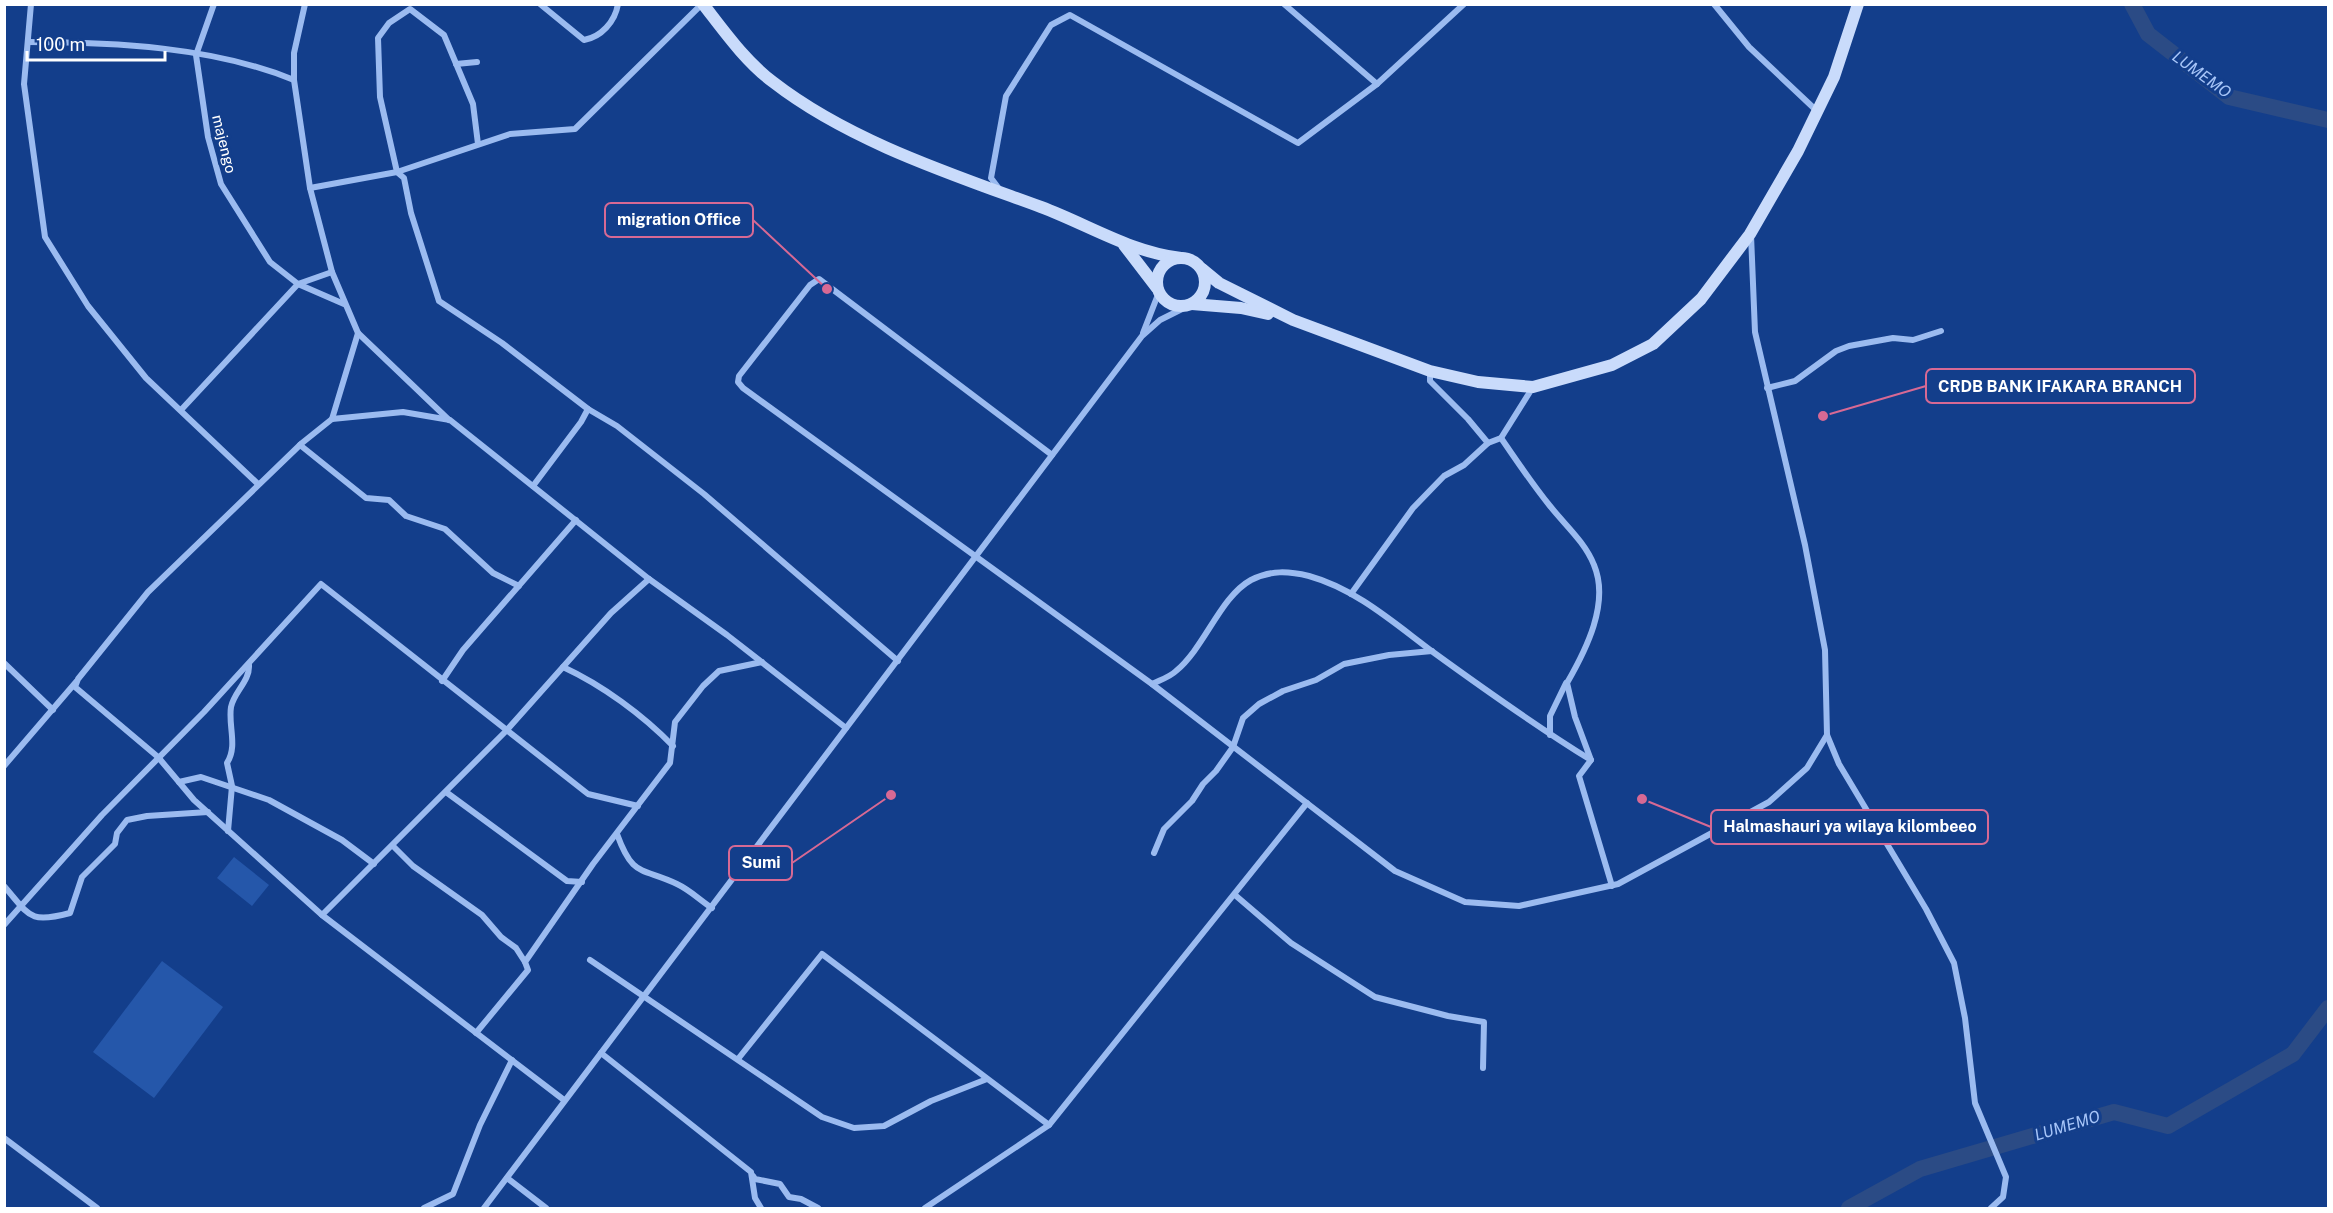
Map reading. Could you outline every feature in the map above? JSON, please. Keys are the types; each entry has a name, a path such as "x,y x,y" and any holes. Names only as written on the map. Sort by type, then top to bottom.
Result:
{"main road":[{"path":"703,4 740,50 771,81 819,113 885,145 1003,194 1043,208 1124,244 1155,254 1195,262 1220,284 1293,320 1430,371 1478,382 1533,387 1612,365 1653,344 1701,299 1750,234 1818,112 1834,77 1857,4"},
{"path":"1124,244 1168,303 1241,308 1293,320"},
{"path":"1158,291 1156,279 1160,269 1167,262 1181,258"},
{"path":"1190,305 1201,297 1205,286 1202,269"}],"street":[{"path":"31,4 24,84 45,237 88,306 146,378 258,484"},
{"path":"196,55 214,4"},
{"path":"305,4 294,53 294,80 310,188 332,272 358,333 450,420 649,579 762,662 846,728"},
{"path":"540,4 584,40 597,38 609,24 618,4"},
{"path":"310,188 397,172 510,134 575,129 703,4"},
{"path":"1284,4 1377,84"},
{"path":"1003,194 991,178 1006,96 1051,25 1070,15 1298,143 1377,84 1464,4"},
{"path":"1714,4 1749,47 1818,112"},
{"path":"478,144 473,104 444,35 410,9 389,23 378,38 380,97 397,172 404,178 411,213 439,301 502,343 588,409 617,426 704,494 898,661"},
{"path":"28,42 88,42 196,55 258,65 294,80"},
{"name":"majengo","path":"196,55 208,137 221,183 270,262 298,284 344,304"},
{"path":"456,64 477,62"},
{"path":"1750,234 1755,332 1805,544 1826,650 1827,735 1839,764 1926,909 1954,963 1965,1018 1975,1103 2006,1177 2003,1197 1991,1209"},
{"path":"181,410 298,284 332,272"},
{"path":"1052,455 819,279 810,285 739,376 738,382 743,388 1152,684 1307,803 1347,837 1395,871 1465,902 1519,906 1612,886 1770,802 1807,768 1827,735"},
{"path":"1142,336 1158,291"},
{"path":"484,1209 1142,336 1160,320 1190,305"},
{"path":"1767,388 1795,381 1836,351 1849,346 1893,338 1913,340 1941,331"},
{"path":"332,419 358,333"},
{"path":"1430,371 1430,381 1488,443"},
{"path":"1351,594 1413,508 1432,486 1464,465 1488,443 1501,438 1533,387"},
{"path":"533,486 581,422 588,409"},
{"path":"4,766 53,710 148,592 258,484 332,419 403,412 450,420"},
{"path":"1501,438 1550,506 1578,538 1595,565 1600,593 1590,638 1550,716 1550,735"},
{"path":"300,445 366,498 389,500 406,516 445,529 493,573 519,586"},
{"path":"442,681 463,650 576,520"},
{"path":"1152,684 1175,672 1191,656 1236,593 1250,581 1272,571 1289,572 1311,577 1351,594 1398,624 1550,735 1591,759"},
{"path":"322,915 506,731 611,613 649,579"},
{"path":"4,925 158,757 249,665 321,584 588,795 638,806"},
{"path":"1154,853 1164,829 1192,801 1233,747 1243,718 1259,704 1283,691 1316,680 1344,664 1389,655 1432,651"},
{"path":"525,962 670,763 675,722 703,686 719,671 762,662"},
{"path":"4,663 53,710"},
{"path":"228,831 231,789 227,763 232,754 231,707 249,672 249,665"},
{"path":"563,667 606,690 660,732 673,746"},
{"path":"78,679 75,687 158,757 208,813 322,915 564,1100"},
{"path":"1567,683 1575,717 1591,759"},
{"path":"660,732 675,727"},
{"path":"1591,759 1579,776 1612,886"},
{"path":"179,782 201,777 269,800 342,840 374,864"},
{"path":"446,792 567,881 582,882"},
{"path":"925,1209 1049,1125 1307,803"},
{"path":"4,886 29,915 44,920 70,913 82,877 115,844 117,833 127,820 147,816 208,813"},
{"path":"618,834 628,862 646,874 678,884 712,908"},
{"path":"393,846 413,866 482,915 501,937 516,948 525,962 528,970 476,1033"},
{"path":"1235,895 1291,943 1375,997 1448,1016 1484,1022 1483,1068"},
{"path":"738,1059 822,954 1049,1125"},
{"path":"590,960 822,1117 854,1128 884,1126 931,1101 987,1079"},
{"path":"601,1053 751,1172 755,1179 780,1184 789,1197 801,1199 818,1209"},
{"path":"424,1209 453,1194 480,1125 512,1060"},
{"path":"4,1138 97,1209"},
{"path":"751,1172 755,1198 761,1209"},
{"path":"507,1178 546,1209"}],"shaded area":[{"path":"234,857 269,885 252,906 217,878"},
{"path":"162,961 223,1007 154,1098 93,1052"}],"waterway":[{"name":"LUMEMO","path":"2132,4 2148,34 2229,97 2328,120"},
{"name":"LUMEMO","path":"1849,1208 1920,1169 2114,1112 2168,1126 2293,1054 2328,1008"}],"place":[{"name":"migration Office","path":"827,289"},
{"name":"CRDB BANK IFAKARA BRANCH","path":"1823,416"},
{"name":"Sumi","path":"891,795"},
{"name":"Halmashauri ya wilaya kilombeeo","path":"1642,799"}]}
